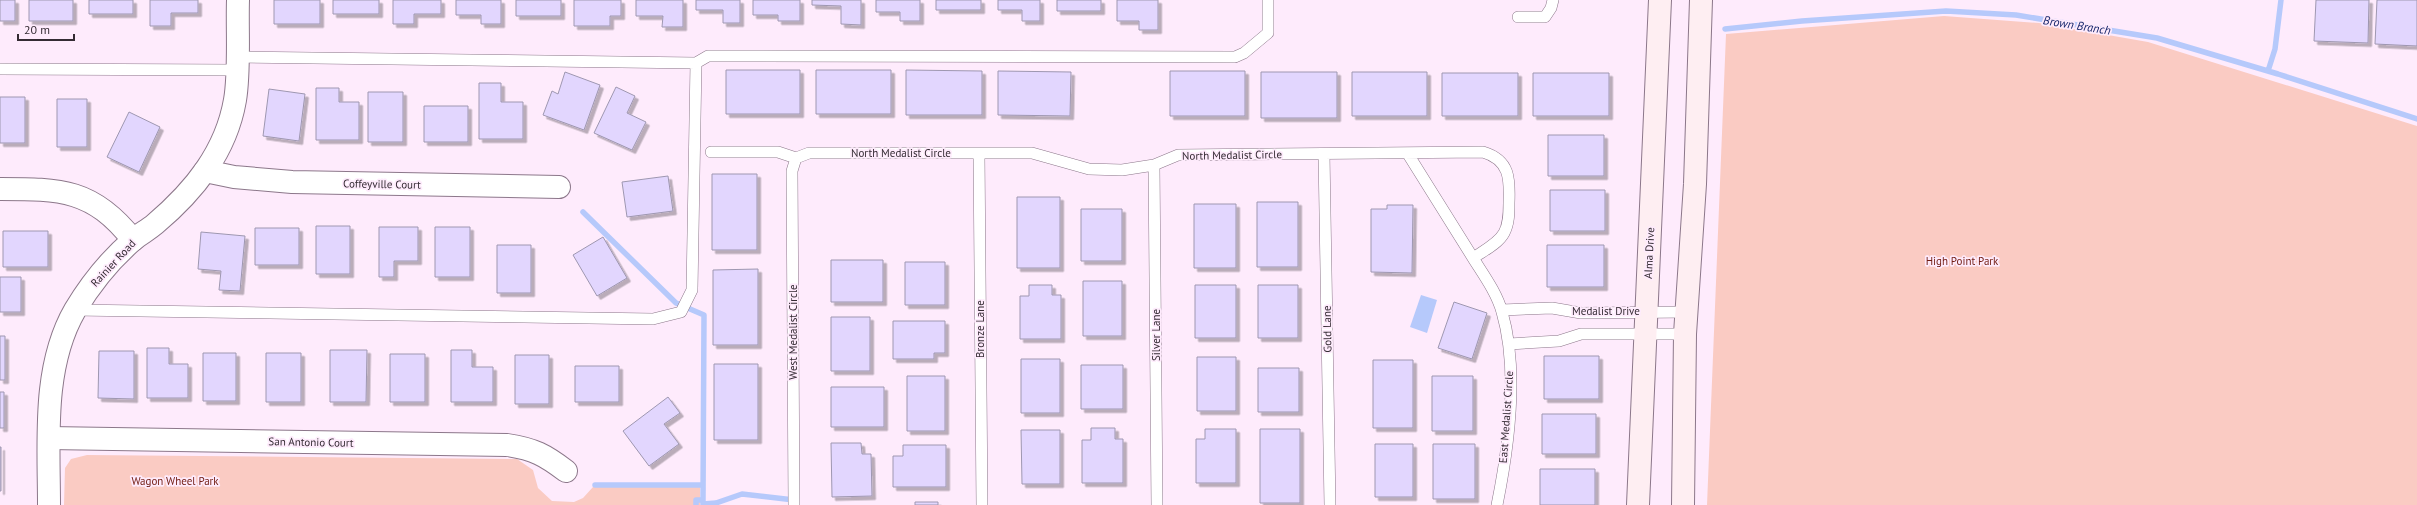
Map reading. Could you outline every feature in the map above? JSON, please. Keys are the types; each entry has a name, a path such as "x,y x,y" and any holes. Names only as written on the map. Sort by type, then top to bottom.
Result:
{"main road":[{"name":"Alma Drive","path":"1638,505 1660,0"},
{"path":"1683,505 1686,312 1695,184 1701,0"}],"street":[{"name":"Rainier Road","path":"49,505 51,388 59,349 75,310 95,280 133,240 154,226 195,186 220,145 230,120 235,98 238,0"},
{"name":"Coffeyville Court","path":"205,171 234,177 292,182 559,188"},
{"path":"0,189 63,192 85,198 105,209 119,222 133,240"},
{"name":"San Antonio Court","path":"49,438 507,445 531,448 547,456 566,471"}],"lane":[{"path":"0,69 236,63 696,63 708,56 1235,57 1244,53 1268,33 1268,0"},
{"path":"1518,17 1545,17 1552,8 1552,0"},
{"path":"75,310 653,319 681,312 692,290 696,63"},
{"path":"711,152 778,152 796,158"},
{"name":"North Medalist Circle","path":"796,158 809,153 1032,153 1089,169 1122,170 1154,165 1178,155 1408,154 1483,152 1491,154 1502,163 1510,176 1508,222 1504,234 1473,258"},
{"name":"Bronze Lane","path":"979,154 982,505"},
{"name":"Gold Lane","path":"1324,154 1330,505"},
{"name":"East Medalist Circle","path":"1408,154 1473,258 1502,310 1509,344 1509,406 1496,505"},
{"name":"West Medalist Circle","path":"794,505 792,171 796,158"},
{"name":"Silver Lane","path":"1154,165 1157,505"},
{"name":"Medalist Drive","path":"1502,310 1552,308 1581,313 1646,311 1686,312"},
{"name":"Medalist Drive","path":"1509,344 1559,341 1581,334 1686,334"}],"green space":[{"name":"High Point Park","path":"1944,16 2039,23 2148,42 2417,126 2417,505 1707,505 1726,34"},
{"name":"Wagon Wheel Park","path":"87,455 517,459 533,470 538,488 552,501 574,502 583,498 593,487 700,487 700,505 64,505 65,468 71,459"}],"water":[{"path":"1421,295 1437,300 1427,333 1410,327"}],"building":[{"path":"0,0 15,0 15,21 0,21"},
{"path":"29,0 73,0 73,21 29,21"},
{"path":"89,0 133,0 133,14 89,14"},
{"path":"150,0 198,0 198,13 171,13 171,26 150,26"},
{"path":"274,0 320,0 320,24 274,24"},
{"path":"333,0 379,0 379,14 333,14"},
{"path":"393,0 441,0 441,14 414,14 414,24 393,24"},
{"path":"456,0 501,0 501,24 481,24 481,15 456,15"},
{"path":"516,0 561,0 561,16 516,16"},
{"path":"574,0 621,0 621,16 610,16 610,26 574,26"},
{"path":"636,0 683,0 683,27 662,27 663,16 636,16"},
{"path":"696,0 740,0 740,23 723,23 723,10 696,10"},
{"path":"753,0 800,0 800,21 778,21 778,15 753,15"},
{"path":"812,0 861,0 861,25 841,24 841,6 812,5"},
{"path":"876,0 920,0 920,21 900,21 900,12 876,12"},
{"path":"936,0 981,0 981,10 936,10"},
{"path":"998,0 1040,0 1040,21 1022,21 1022,10 998,10"},
{"path":"1057,0 1101,0 1101,11 1057,11"},
{"path":"1117,0 1158,0 1158,30 1139,30 1139,21 1117,21"},
{"path":"2316,0 2369,0 2368,43 2314,41"},
{"path":"2377,0 2417,0 2417,46 2375,44"},
{"path":"726,70 800,70 800,114 726,114"},
{"path":"816,70 891,70 891,114 816,114"},
{"path":"906,70 982,71 982,115 906,115"},
{"path":"998,71 1071,72 1070,116 998,115"},
{"path":"1170,71 1245,71 1245,116 1170,116"},
{"path":"565,72 600,85 584,130 543,115 552,91 558,94"},
{"path":"1261,72 1337,72 1337,118 1261,118"},
{"path":"1352,72 1427,72 1427,116 1352,116"},
{"path":"1442,73 1518,73 1518,116 1442,116"},
{"path":"1533,73 1609,73 1609,116 1533,116"},
{"path":"479,83 501,83 501,102 523,102 523,139 479,139"},
{"path":"616,87 635,96 627,113 646,122 632,150 594,133"},
{"path":"316,88 339,88 339,102 359,102 359,140 316,140"},
{"path":"269,89 305,94 299,141 263,136"},
{"path":"368,92 403,92 403,142 368,142"},
{"path":"0,97 25,97 25,143 0,143"},
{"path":"57,99 87,99 87,147 57,147"},
{"path":"424,106 468,106 468,142 424,142"},
{"path":"129,112 160,127 139,172 107,157"},
{"path":"1548,135 1604,135 1604,176 1548,176"},
{"path":"712,174 757,174 757,250 712,250"},
{"path":"668,176 673,211 627,217 622,182"},
{"path":"1550,190 1605,190 1605,231 1550,231"},
{"path":"1017,197 1060,197 1060,268 1017,268"},
{"path":"1257,202 1298,202 1298,267 1257,267"},
{"path":"1194,204 1236,204 1236,268 1194,268"},
{"path":"1387,205 1413,205 1412,273 1371,272 1371,209 1387,209"},
{"path":"1081,209 1122,209 1122,261 1081,261"},
{"path":"316,226 350,226 350,274 316,274"},
{"path":"379,227 418,227 418,261 394,261 394,277 379,277"},
{"path":"435,227 470,227 470,277 435,277"},
{"path":"255,228 299,228 299,265 255,265"},
{"path":"3,231 48,231 48,267 3,267"},
{"path":"201,232 245,236 240,291 219,290 221,271 198,269"},
{"path":"603,237 627,278 597,296 573,255"},
{"path":"497,245 531,245 531,293 497,293"},
{"path":"1547,245 1604,245 1604,287 1547,287"},
{"path":"831,260 883,260 883,302 831,302"},
{"path":"905,262 945,262 945,305 905,305"},
{"path":"758,269 758,345 713,345 713,270"},
{"path":"0,277 21,277 21,312 0,312"},
{"path":"1083,281 1122,281 1122,336 1083,336"},
{"path":"1029,285 1052,285 1052,295 1061,295 1061,339 1020,339 1020,296 1029,296"},
{"path":"1195,285 1236,285 1236,338 1195,338"},
{"path":"1258,285 1298,285 1298,338 1258,338"},
{"path":"1454,302 1487,313 1472,359 1438,348"},
{"path":"831,317 870,317 870,371 831,371"},
{"path":"893,321 945,321 945,353 934,353 934,359 893,359"},
{"path":"0,336 5,336 5,380 0,380"},
{"path":"147,348 169,348 169,364 188,364 188,398 147,398"},
{"path":"330,350 367,350 366,402 330,402"},
{"path":"451,350 472,350 472,367 493,367 493,402 451,402"},
{"path":"99,351 134,351 134,399 98,398"},
{"path":"203,353 236,353 236,401 203,401"},
{"path":"266,353 301,353 301,402 266,402"},
{"path":"390,354 425,354 425,402 390,402"},
{"path":"515,355 549,355 549,404 515,404"},
{"path":"1544,356 1599,356 1599,399 1544,399"},
{"path":"1197,357 1236,357 1236,411 1197,411"},
{"path":"1021,359 1060,359 1060,413 1021,413"},
{"path":"1373,360 1413,360 1413,428 1373,428"},
{"path":"714,364 758,364 758,440 714,440"},
{"path":"1081,365 1123,365 1123,409 1081,409"},
{"path":"575,366 619,366 619,402 575,402"},
{"path":"1258,368 1299,368 1299,412 1258,412"},
{"path":"907,376 945,376 945,431 907,431"},
{"path":"1432,376 1473,376 1473,431 1432,431"},
{"path":"831,387 884,387 884,427 831,427"},
{"path":"0,392 4,392 4,428 0,428"},
{"path":"668,397 680,413 664,424 679,444 649,466 623,431"},
{"path":"1542,414 1596,414 1596,454 1542,454"},
{"path":"1091,428 1115,428 1115,439 1123,439 1123,483 1082,483 1082,440 1091,440"},
{"path":"1205,429 1236,429 1236,483 1196,483 1196,439 1205,439"},
{"path":"1260,429 1300,429 1300,503 1260,503"},
{"path":"1021,430 1060,430 1060,484 1022,484"},
{"path":"831,443 861,443 862,454 871,454 872,496 832,497"},
{"path":"1375,444 1413,444 1413,497 1375,497"},
{"path":"1433,444 1475,444 1475,499 1433,499"},
{"path":"903,445 946,445 946,487 893,487 893,456 903,456"},
{"path":"1,447 1,491 0,491"},
{"path":"1540,469 1595,469 1595,505 1540,505"},
{"path":"915,502 938,502 938,505 915,505"}],"waterway":[{"path":"2268,71 2275,49 2281,0"},
{"name":"Brown Branch","path":"1725,29 1802,21 1946,11 2016,15 2157,38 2278,74 2417,119"},
{"path":"583,212 676,303 704,315 703,500 696,500 696,505"},
{"path":"595,485 703,485"},
{"path":"703,500 703,504 716,503 742,494 794,500"}]}
